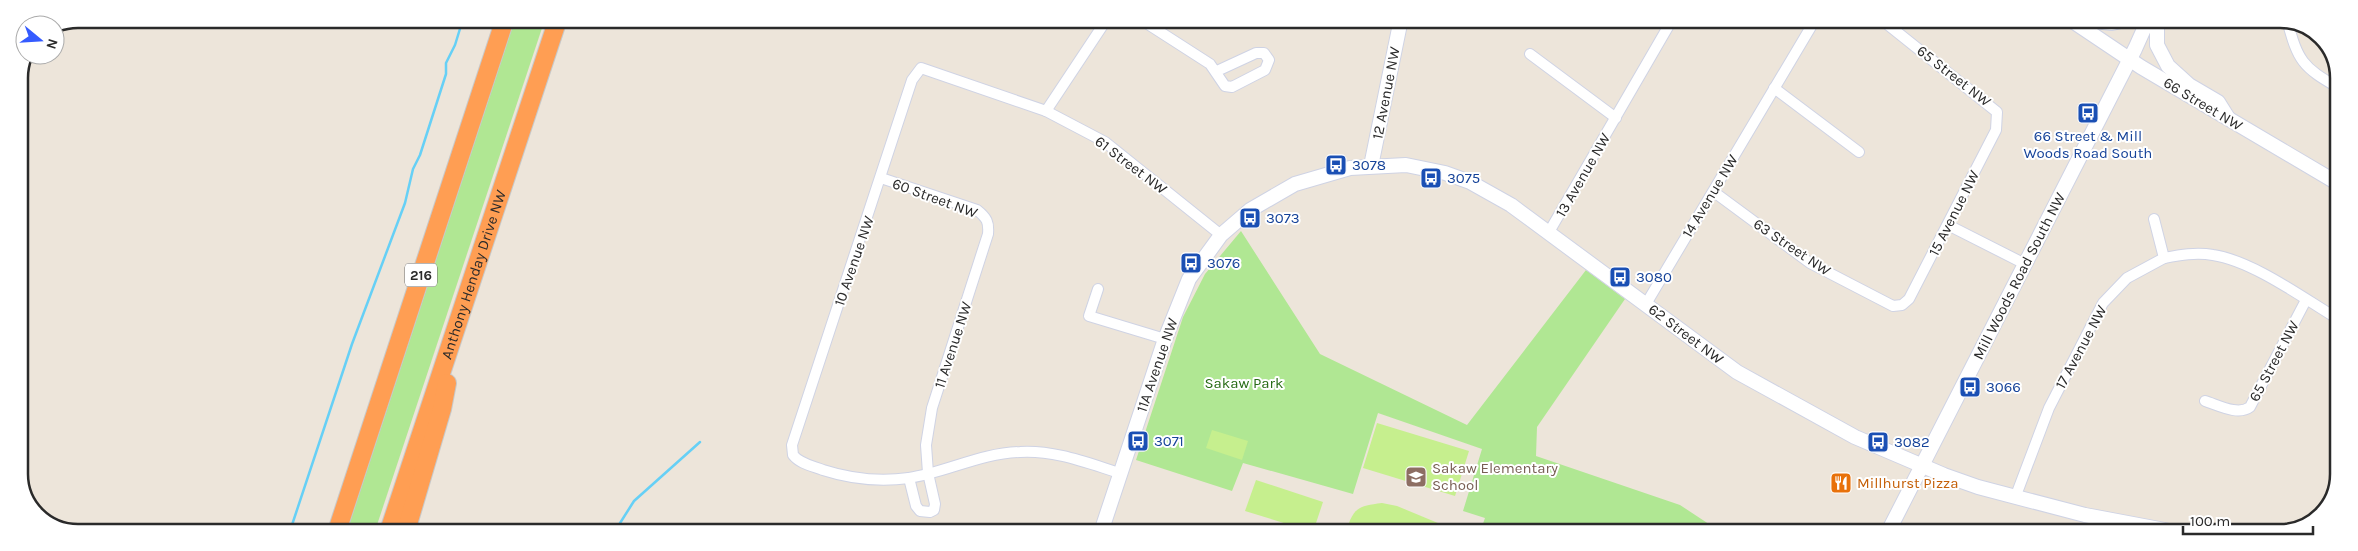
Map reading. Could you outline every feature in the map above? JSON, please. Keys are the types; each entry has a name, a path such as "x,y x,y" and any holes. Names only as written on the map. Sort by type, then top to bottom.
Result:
{"highway":[{"name":"216","path":"339,524 502,28"},
{"name":"Anthony Henday Drive NW","path":"391,524 555,28"},
{"path":"408,524 442,410 462,310"}],"street":[{"path":"1046,111 1101,28"},
{"path":"1154,28 1210,64 1217,71 1222,84 1232,87 1265,70 1268,60 1264,53 1256,53 1217,71"},
{"name":"12 Avenue NW","path":"1371,166 1399,28"},
{"name":"13 Avenue NW","path":"1549,232 1667,28"},
{"name":"14 Avenue NW","path":"1646,304 1810,28"},
{"name":"65 Street NW","path":"1892,28 1995,108 1998,116"},
{"name":"66 Street NW","path":"2083,28 2130,60 2330,179"},
{"name":"Mill Woods Road South NW","path":"1892,524 2130,60 2144,28"},
{"path":"2158,28 2158,45 2168,66 2179,78 2218,102 2230,120"},
{"path":"2289,28 2297,53 2305,65 2314,74 2330,83"},
{"name":"13 Avenue NW","path":"1530,54 1616,118"},
{"name":"61 Street NW","path":"921,68 1046,111 1105,142 1221,235"},
{"name":"10 Avenue NW","path":"910,478 856,478 802,463 793,455 792,445 912,80 921,68"},
{"path":"1774,88 1859,152"},
{"name":"15 Avenue NW","path":"1902,305 1909,299 1948,225 1996,130 1998,116"},
{"name":"62 Street NW","path":"1221,235 1250,210 1295,184 1336,171 1371,166 1406,165 1445,173 1512,205 1646,304 1662,319 1753,381 1855,437 1960,481 2106,524"},
{"name":"60 Street NW","path":"881,178 977,210 987,219"},
{"name":"63 Street NW","path":"1714,192 1810,263 1887,303 1902,305"},
{"name":"11 Avenue NW","path":"910,478 916,506 920,511 930,512 934,510 935,504 928,473 926,445 932,408 988,234 987,219"},
{"path":"2154,219 2164,258 2192,254 2222,256 2246,266 2330,314"},
{"path":"1948,225 2025,264"},
{"name":"11A Avenue NW","path":"1104,524 1165,338 1189,279 1221,235"},
{"name":"17 Avenue NW","path":"2015,498 2048,408 2103,304 2127,278 2144,267 2164,258"},
{"path":"1098,289 1089,316 1165,338"},
{"name":"65 Street NW","path":"2205,401 2237,410 2246,410 2250,407 2306,300"},
{"path":"910,478 1000,453 1024,451 1060,454 1120,473"}],"green space":[{"path":"512,28 542,28 377,524 349,524"},
{"name":"Sakaw Park","path":"1241,231 1320,354 1467,425 1586,270 1625,299 1537,427 1536,456 1680,505 1709,524 1483,524 1485,518 1463,511 1482,449 1378,413 1353,494 1243,463 1232,491 1136,460 1183,317 1205,274"},
{"path":"1377,423 1469,451 1455,496 1363,468"},
{"path":"1212,430 1248,441 1242,460 1206,448"},
{"path":"1256,480 1323,502 1316,524 1287,524 1245,511"},
{"path":"1382,503 1397,506 1440,524 1349,524 1354,513 1367,505"}],"waterway":[{"path":"292,524 352,344 405,203 413,169 420,155 446,74 446,63 455,45 460,28"},
{"path":"619,524 634,501 700,442"}],"place":[{"name":"66 Street & Mill Woods Road South","path":"2088,113"},
{"name":"3078","path":"1336,165"},
{"name":"3075","path":"1431,178"},
{"name":"3073","path":"1250,218"},
{"name":"3076","path":"1191,263"},
{"name":"3080","path":"1620,277"},
{"name":"3066","path":"1970,387"},
{"name":"3071","path":"1138,441"},
{"name":"3082","path":"1878,442"},
{"name":"Sakaw Elementary School","path":"1416,477"},
{"name":"Millhurst Pizza","path":"1841,483"}]}
